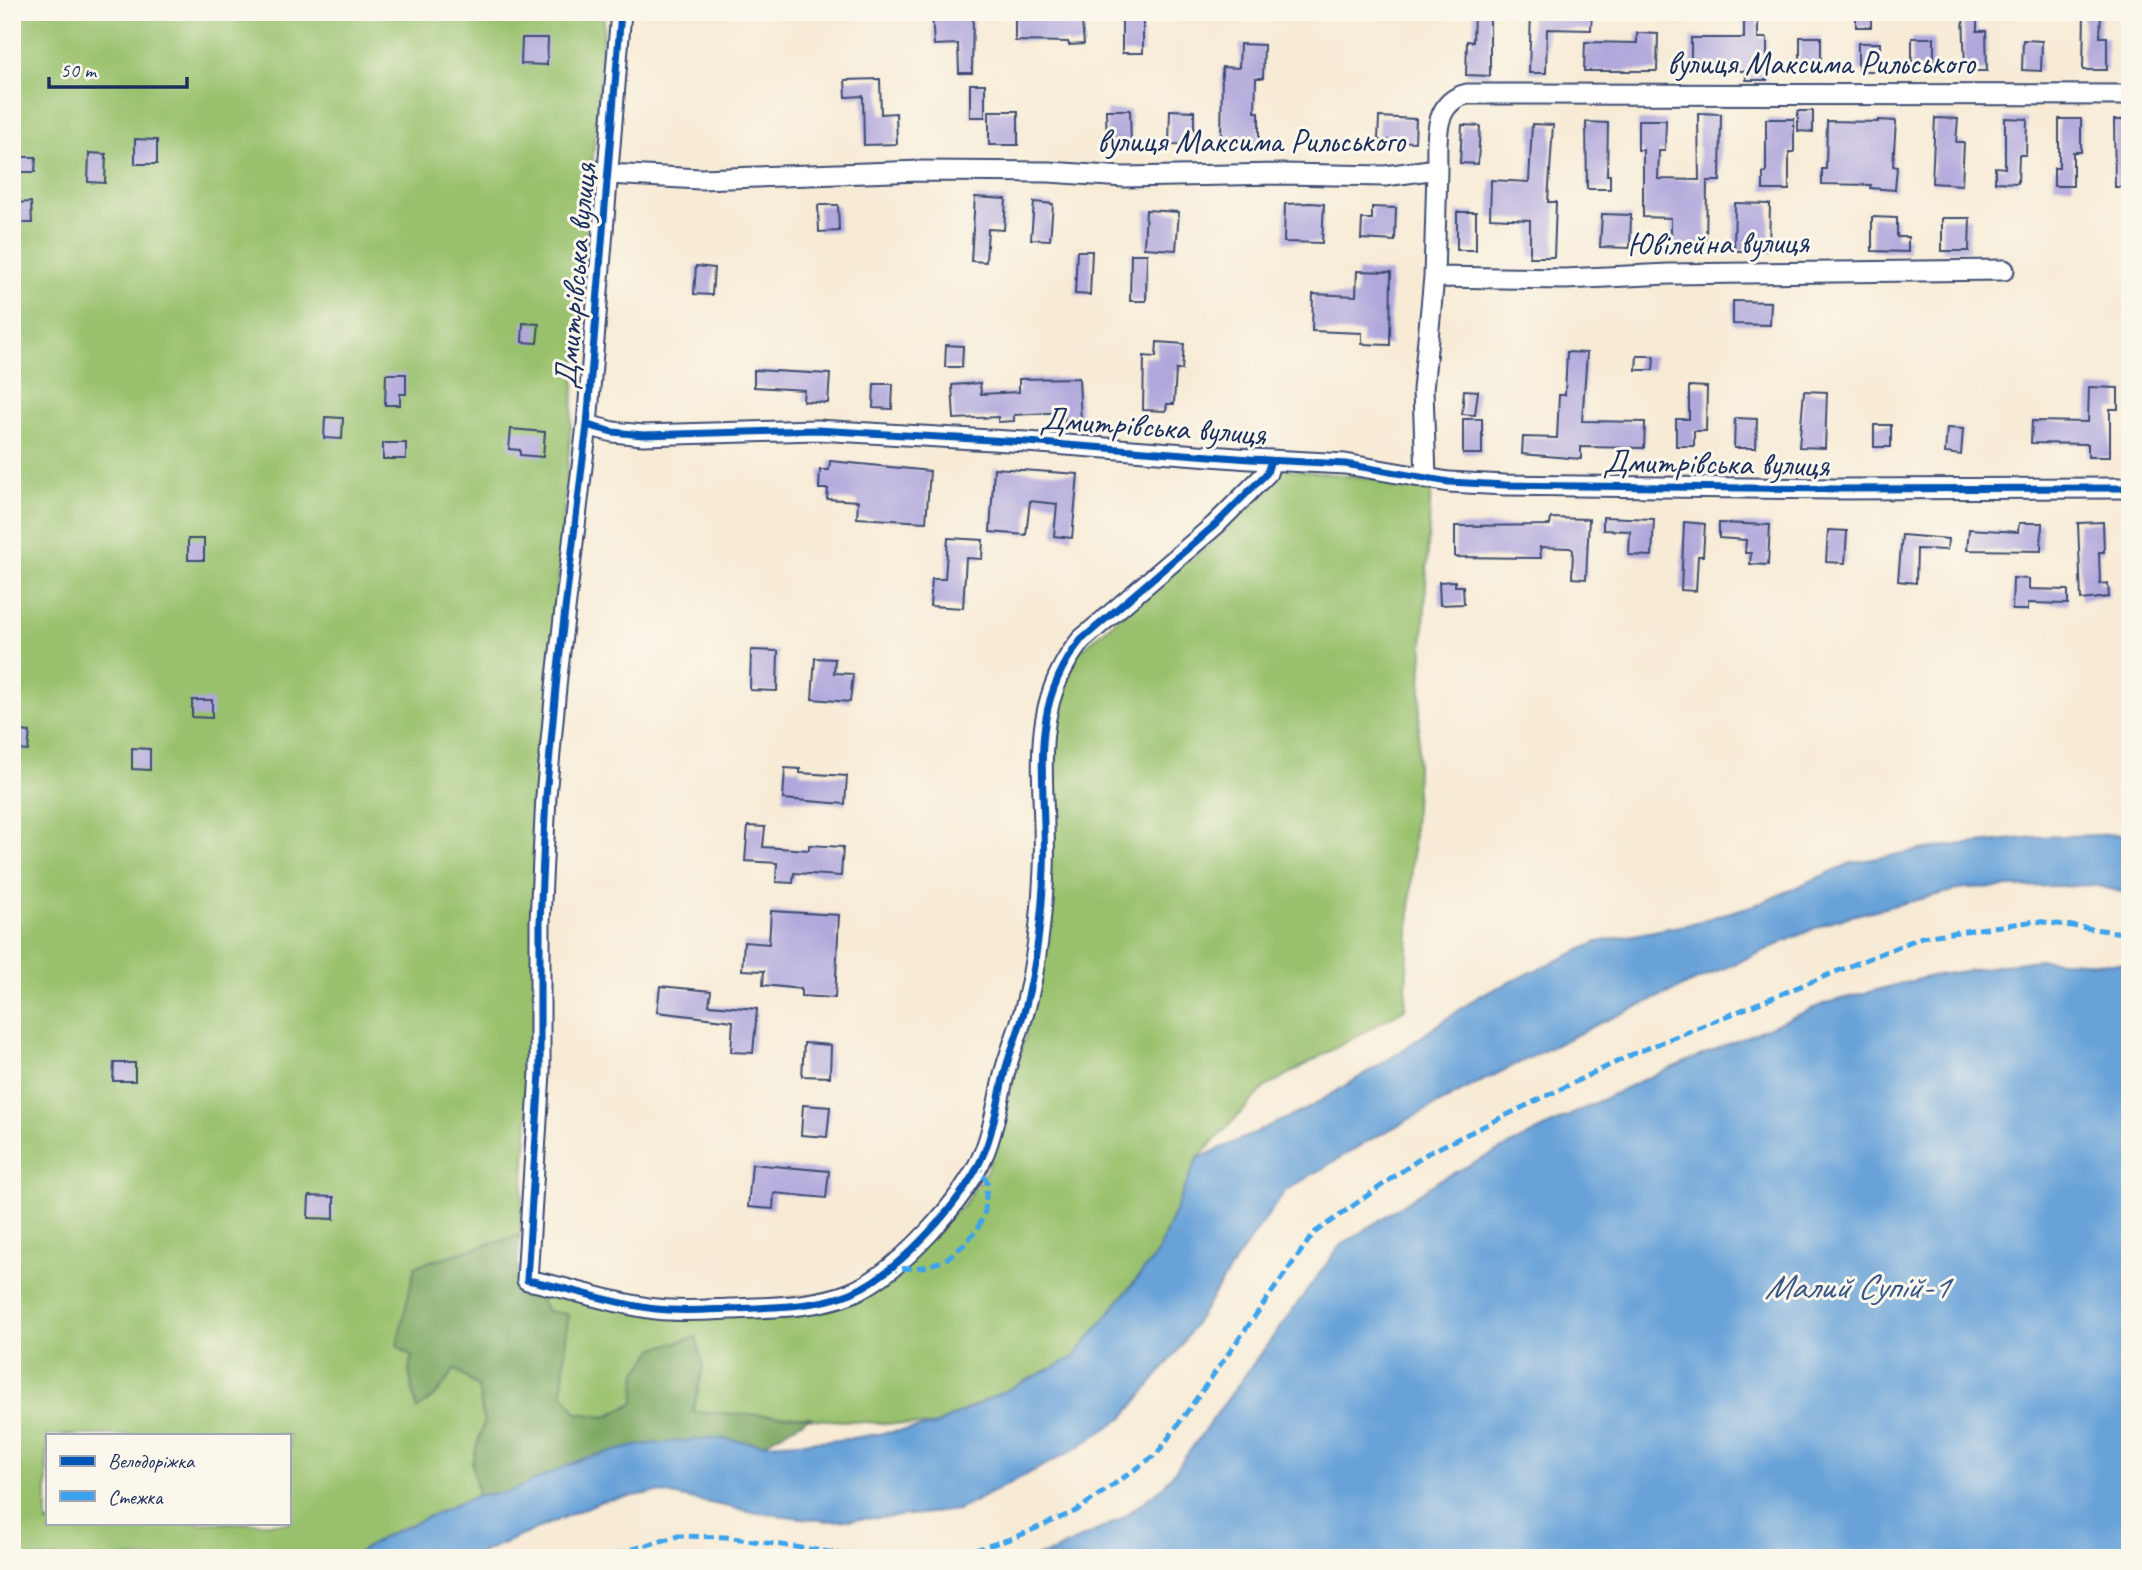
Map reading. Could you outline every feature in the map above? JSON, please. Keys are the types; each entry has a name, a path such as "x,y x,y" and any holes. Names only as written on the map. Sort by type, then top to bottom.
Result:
{"street":[{"name":"Дмитрівська вулиця","path":"621,12 587,425 622,434 654,435 793,430 858,432 1362,466 1426,479 1469,484 1822,489 2130,488"},
{"name":"вулиця Максима Рильського","path":"608,174 700,180 921,171 1049,172 1124,177 1273,174 1385,176 1437,169 1438,128 1442,114 1453,99 1467,94 2130,95"},
{"path":"1426,479 1423,390 1434,277 1437,169"},
{"name":"Ювілейна вулиця","path":"1434,277 1555,279 1669,274 2004,270"},
{"path":"587,425 557,677 546,796 540,934 540,1072 527,1280 632,1305 671,1310 788,1305 848,1294 879,1277 952,1207 984,1153 1030,987 1044,888 1046,819 1043,741 1046,710 1052,689 1065,661 1081,640 1215,525 1267,473 1271,460"}],"green space":[{"path":"12,12 605,12 556,606 536,1004 520,1235 415,1266 402,1350 412,1357 409,1372 437,1394 455,1369 478,1387 484,1422 472,1463 478,1495 385,1536 350,1558 12,1558"},
{"path":"1277,468 1431,485 1405,1009 1264,1088 1197,1159 1157,1254 1073,1358 933,1426 693,1412 703,1367 696,1337 637,1372 634,1402 606,1417 577,1413 562,1392 568,1315 547,1311 537,1294 537,1285 654,1314 873,1288 964,1204 988,1168 1029,1022 1052,707 1079,652 1166,577 1212,543 1254,502"},
{"path":"520,1235 517,1259 519,1271 528,1281 537,1285 537,1294 547,1311 568,1314 562,1392 577,1413 606,1417 634,1403 637,1372 655,1348 696,1337 703,1367 693,1412 810,1417 763,1444 712,1438 582,1459 510,1492 478,1495 472,1463 484,1422 478,1387 455,1369 437,1394 417,1410 409,1372 412,1357 397,1345 415,1266"}],"water":[{"path":"2130,834 2130,894 2094,885 1965,888 1831,921 1596,1025 1366,1142 1285,1191 1236,1260 1177,1352 1124,1417 1072,1451 958,1510 830,1521 758,1513 657,1492 602,1501 469,1558 350,1558 385,1536 478,1495 510,1492 582,1459 640,1445 712,1438 763,1444 838,1440 933,1426 1073,1358 1157,1254 1197,1159 1307,1109 1394,1056 1479,996 1598,942 1690,924 1761,903 1851,863 1937,847 2037,837"},
{"name":"Малий Супій-1","path":"2037,960 2130,964 2130,1558 1031,1558 1053,1552 1121,1519 1163,1487 1339,1247 1441,1179 1638,1082 1826,1003 1931,976"}],"building":[{"path":"932,12 973,12 972,73 959,73 958,44 934,45"},
{"path":"1015,12 1081,12 1084,44 1015,41"},
{"path":"1122,12 1143,12 1143,53 1122,53"},
{"path":"1474,12 1490,12 1490,76 1466,75 1467,41 1473,42"},
{"path":"1531,12 1592,12 1591,30 1547,29 1546,73 1529,73"},
{"path":"1744,12 1758,12 1758,38 1767,38 1767,80 1746,80 1746,71 1691,70 1691,38 1744,38"},
{"path":"1856,12 1871,12 1871,27 1856,27"},
{"path":"1963,12 1977,12 1977,31 1986,31 1987,71 1965,71"},
{"path":"2084,12 2101,12 2100,37 2107,37 2107,70 2083,70"},
{"path":"1637,33 1658,34 1657,71 1584,71 1585,42 1637,43"},
{"path":"1800,37 1821,37 1821,71 1800,71"},
{"path":"522,38 548,38 547,65 521,64"},
{"path":"1912,38 1934,38 1934,69 1912,69"},
{"path":"2023,40 2042,41 2041,71 2022,70"},
{"path":"1858,43 1880,43 1880,71 1858,71"},
{"path":"1240,44 1264,45 1263,78 1256,78 1255,112 1259,112 1259,146 1221,145 1222,67 1239,68"},
{"path":"880,79 881,114 896,113 897,144 864,145 863,96 846,97 845,80"},
{"path":"970,84 985,84 985,117 970,117"},
{"path":"1106,110 1130,110 1131,144 1107,145"},
{"path":"1170,110 1194,111 1194,145 1169,144"},
{"path":"989,111 1018,111 1018,145 989,145"},
{"path":"1798,111 1813,111 1813,132 1798,131"},
{"path":"1698,113 1721,114 1720,181 1707,181 1706,249 1671,249 1671,218 1643,217 1643,150 1638,150 1638,120 1666,120 1665,151 1659,151 1658,179 1699,180"},
{"path":"1379,117 1416,119 1415,142 1378,140"},
{"path":"1935,118 1958,119 1956,142 1964,142 1962,185 1932,183"},
{"path":"2005,118 2027,119 2026,155 2019,155 2018,183 1995,182 1995,167 2005,168"},
{"path":"1766,119 1794,119 1794,152 1789,152 1789,190 1763,190 1763,173 1766,173"},
{"path":"2059,119 2081,119 2081,152 2073,152 2073,186 2054,186 2054,168 2059,168"},
{"path":"2114,120 2130,120 2130,187 2115,187"},
{"path":"1827,121 1896,121 1893,166 1897,167 1895,190 1870,188 1871,185 1822,184 1822,169 1826,169"},
{"path":"1586,122 1608,123 1607,175 1610,175 1610,189 1587,189"},
{"path":"1532,124 1553,125 1548,202 1556,202 1554,257 1530,257 1530,220 1490,218 1491,180 1529,182"},
{"path":"1462,125 1480,126 1478,164 1460,163"},
{"path":"135,139 157,140 157,164 135,164"},
{"path":"89,153 106,154 105,183 88,182"},
{"path":"15,157 36,157 35,172 15,172"},
{"path":"975,197 1006,199 1004,230 988,229 986,262 971,261"},
{"path":"31,202 32,223 13,223 13,203"},
{"path":"1034,202 1053,204 1050,240 1031,239"},
{"path":"1735,203 1770,204 1769,251 1734,251"},
{"path":"1285,204 1324,204 1322,243 1284,242"},
{"path":"818,205 838,205 839,231 819,232"},
{"path":"1372,207 1396,208 1395,241 1361,239 1362,219 1372,219"},
{"path":"1146,210 1179,212 1176,250 1144,248"},
{"path":"1457,212 1476,212 1476,250 1457,250"},
{"path":"1602,214 1631,215 1630,248 1600,247"},
{"path":"1872,217 1897,218 1897,237 1908,237 1908,252 1872,251"},
{"path":"1942,218 1970,218 1969,251 1942,251"},
{"path":"1077,251 1092,251 1090,295 1075,294"},
{"path":"1131,254 1147,254 1146,301 1130,301"},
{"path":"696,266 714,268 712,295 694,294"},
{"path":"1357,271 1391,272 1390,345 1362,344 1362,333 1312,331 1313,294 1356,296"},
{"path":"1733,301 1771,302 1770,325 1733,324"},
{"path":"523,323 539,324 537,343 522,342"},
{"path":"1157,342 1184,344 1182,370 1176,370 1174,404 1167,404 1166,411 1143,410 1144,356 1156,357"},
{"path":"946,345 963,346 962,367 945,367"},
{"path":"1567,352 1587,353 1582,421 1645,422 1644,448 1581,447 1581,459 1522,454 1523,437 1557,438 1559,395 1565,395"},
{"path":"1637,356 1654,356 1653,370 1636,370"},
{"path":"754,370 830,374 828,403 803,401 804,390 754,387"},
{"path":"386,374 406,374 406,394 400,394 400,405 385,405"},
{"path":"1079,378 1081,423 1065,424 1064,412 1014,415 1014,421 998,422 998,417 954,419 952,385 980,383 981,394 1019,392 1019,379"},
{"path":"874,384 893,384 892,409 873,408"},
{"path":"1689,386 1707,387 1706,431 1694,431 1694,446 1676,446 1676,419 1689,419"},
{"path":"2089,387 2118,388 2118,409 2110,409 2110,457 2088,457 2088,444 2031,443 2032,421 2088,422"},
{"path":"1464,390 1478,391 1475,415 1462,414"},
{"path":"1804,391 1827,392 1825,448 1799,447"},
{"path":"325,417 343,418 342,439 324,438"},
{"path":"1735,418 1757,419 1756,448 1734,448"},
{"path":"1463,419 1482,419 1482,454 1463,454"},
{"path":"1874,425 1891,425 1891,447 1874,447"},
{"path":"1947,428 1963,429 1961,455 1945,453"},
{"path":"511,429 545,432 543,457 520,455 520,450 509,449"},
{"path":"383,443 406,443 406,459 383,459"},
{"path":"830,461 930,471 926,522 857,518 858,501 827,499 828,489 819,489 820,470 829,470"},
{"path":"994,468 1078,474 1072,538 1054,536 1057,504 1030,501 1026,535 990,532"},
{"path":"1603,517 1654,519 1652,556 1629,555 1630,531 1603,530"},
{"path":"1551,518 1589,519 1586,579 1572,578 1573,550 1570,548 1540,547 1541,558 1455,557 1455,526 1550,525"},
{"path":"1684,522 1705,524 1703,556 1698,556 1696,591 1681,590"},
{"path":"2103,522 2104,552 2099,552 2100,584 2108,583 2109,597 2081,600 2078,523"},
{"path":"1719,523 1770,525 1768,565 1750,564 1751,553 1745,553 1746,540 1719,538"},
{"path":"2019,523 2042,523 2041,551 1967,550 1969,529 2018,532"},
{"path":"1828,530 1847,531 1845,563 1826,562"},
{"path":"1902,535 1948,539 1947,550 1917,549 1916,583 1898,581"},
{"path":"948,538 983,540 982,559 966,558 963,608 930,606 932,579 945,579"},
{"path":"188,539 204,539 204,560 188,560"},
{"path":"2013,578 2029,579 2029,589 2068,590 2068,604 2028,603 2028,610 2012,610"},
{"path":"1455,581 1455,586 1463,586 1464,604 1440,605 1439,582"},
{"path":"751,650 778,651 777,691 750,690"},
{"path":"815,658 835,659 834,673 853,674 850,702 812,699"},
{"path":"192,700 212,700 212,718 192,717"},
{"path":"12,730 30,732 28,751 12,749"},
{"path":"132,748 150,749 150,770 132,769"},
{"path":"785,768 800,769 800,773 847,776 845,804 783,799"},
{"path":"748,826 765,827 763,847 809,850 809,845 843,847 841,876 794,873 793,883 776,882 777,863 745,861"},
{"path":"771,911 839,915 835,998 801,996 801,989 763,985 764,971 742,970 744,942 769,944"},
{"path":"660,986 711,991 709,1005 757,1009 753,1053 731,1052 733,1021 657,1012"},
{"path":"804,1043 831,1045 830,1077 802,1076"},
{"path":"114,1063 135,1063 135,1081 113,1081"},
{"path":"803,1105 830,1107 827,1137 801,1135"},
{"path":"752,1164 829,1171 826,1198 774,1193 773,1209 748,1207"},
{"path":"309,1196 334,1197 334,1219 308,1218"}],"marked path":[{"path":"945,1558 1016,1537 1076,1511 1157,1454 1314,1233 1428,1153 1633,1054 1922,937 2036,921 2130,934"},
{"path":"887,1270 924,1267 945,1260 965,1244 978,1228 985,1211 987,1182 978,1166"},
{"path":"602,1558 678,1536 726,1537 871,1558"}],"cycle path":[{"path":"621,12 587,425 613,432 643,435 817,430 1027,442 1345,464 1449,482 1505,485 1835,489 2130,488"},
{"path":"587,425 557,677 546,796 540,922 540,1072 527,1280 623,1303 675,1310 792,1306 822,1302 851,1293 889,1269 909,1252 962,1192 975,1172 988,1143 1033,972 1044,869 1042,779 1045,722 1063,667 1081,640 1215,525 1267,473 1271,460"}]}
